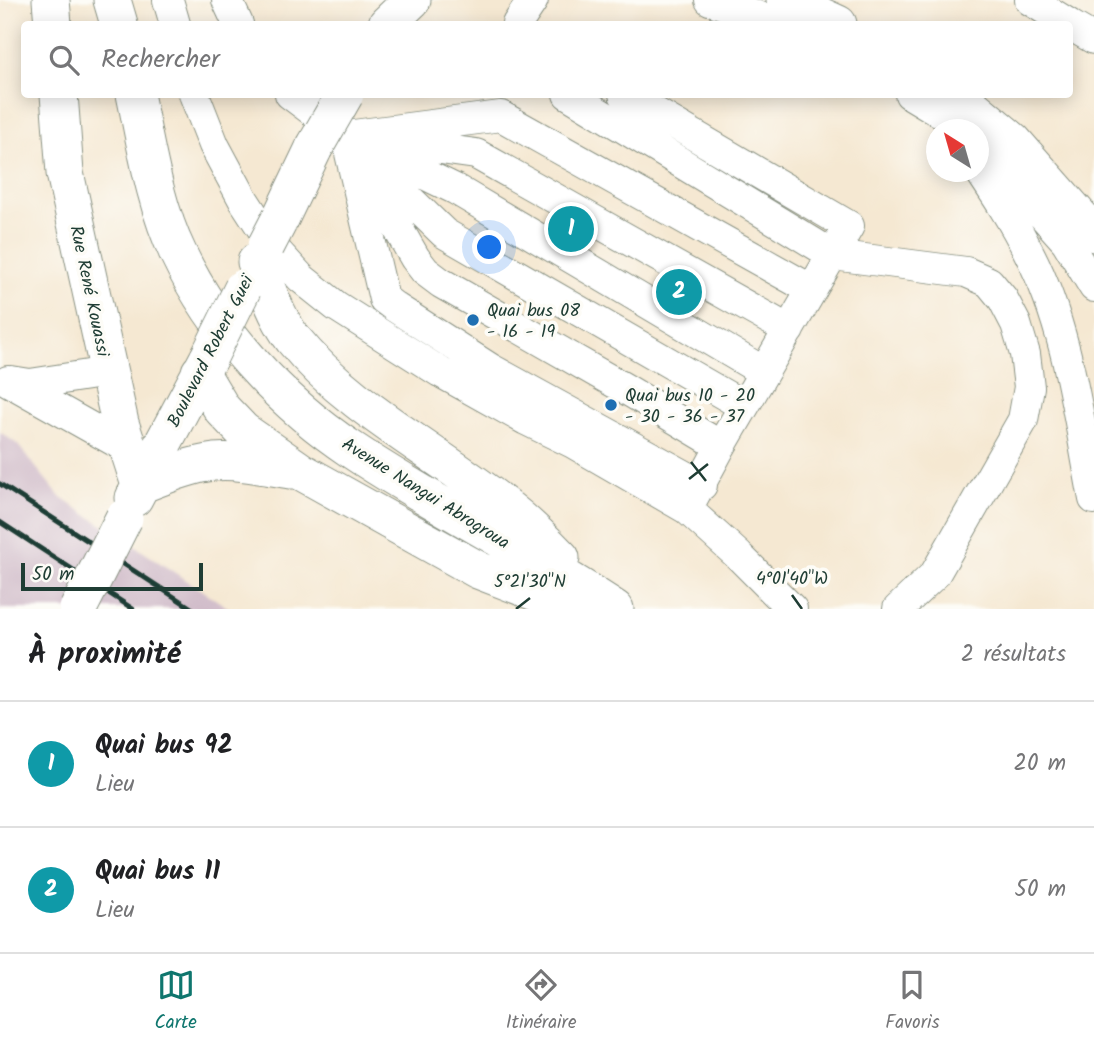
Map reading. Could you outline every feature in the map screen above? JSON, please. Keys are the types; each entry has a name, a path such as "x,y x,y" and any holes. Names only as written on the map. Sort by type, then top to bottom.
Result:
{"main road":[{"path":"51,0 53,21"},
{"path":"112,0 118,21"},
{"path":"389,21 412,0"},
{"path":"785,0 831,21"},
{"name":"Rue René Kouassi","path":"59,98 65,173 108,372 140,485"},
{"name":"Avenue Nangui Abrogroua","path":"136,98 155,186 176,251 199,293 245,354 294,404 350,449 600,607"},
{"name":"Boulevard Robert Gueï","path":"78,609 261,254 330,142 344,98"},
{"path":"954,117 1013,141 1094,233"},
{"path":"261,254 278,313 292,338 328,376 414,444 502,504 546,543 600,607"},
{"path":"204,364 222,409 243,431 302,472"},
{"path":"140,485 213,462 243,463 302,472"},
{"name":"Avenue Nangui Abrogroua","path":"302,472 478,570 600,607"}],"street":[{"path":"168,0 174,21"},
{"path":"227,0 238,21"},
{"path":"238,0 240,21"},
{"path":"387,21 393,0"},
{"path":"710,0 772,21"},
{"path":"1030,0 1063,21"},
{"path":"1073,27 1094,38"},
{"path":"196,98 214,145 243,199 278,253 302,278 336,306 440,372 526,420 695,497"},
{"path":"293,98 330,142 425,271 441,283 720,446"},
{"path":"575,98 833,255 966,272 989,282 1003,299 1017,324 1025,354 1029,387 1023,420 935,574 898,609"},
{"path":"631,98 849,226 720,446 695,497"},
{"path":"918,98 954,117"},
{"path":"330,142 502,116 812,290"},
{"path":"330,142 384,299 695,497 739,556 792,609"},
{"path":"330,142 476,153 789,330"},
{"path":"330,142 455,189 764,372"},
{"path":"330,142 444,233 744,406"},
{"path":"989,158 1066,241 1094,287"},
{"path":"986,182 1029,252 1048,299 1070,375 1094,499"},
{"path":"4,379 30,384 108,372"},
{"path":"4,379 129,449"}],"shaded area":[{"path":"0,432 17,444 60,497 230,609 0,609"}],"railway":[{"path":"0,484 193,609"},
{"path":"0,522 133,609"}],"place":[{"name":"Quai bus 92","path":"571,229"},
{"name":"Quai bus 11","path":"679,292"},
{"name":"Quai bus 08 - 16 - 19","path":"473,320"},
{"name":"Quai bus 10 - 20 - 30 - 36 - 37","path":"611,405"}]}
